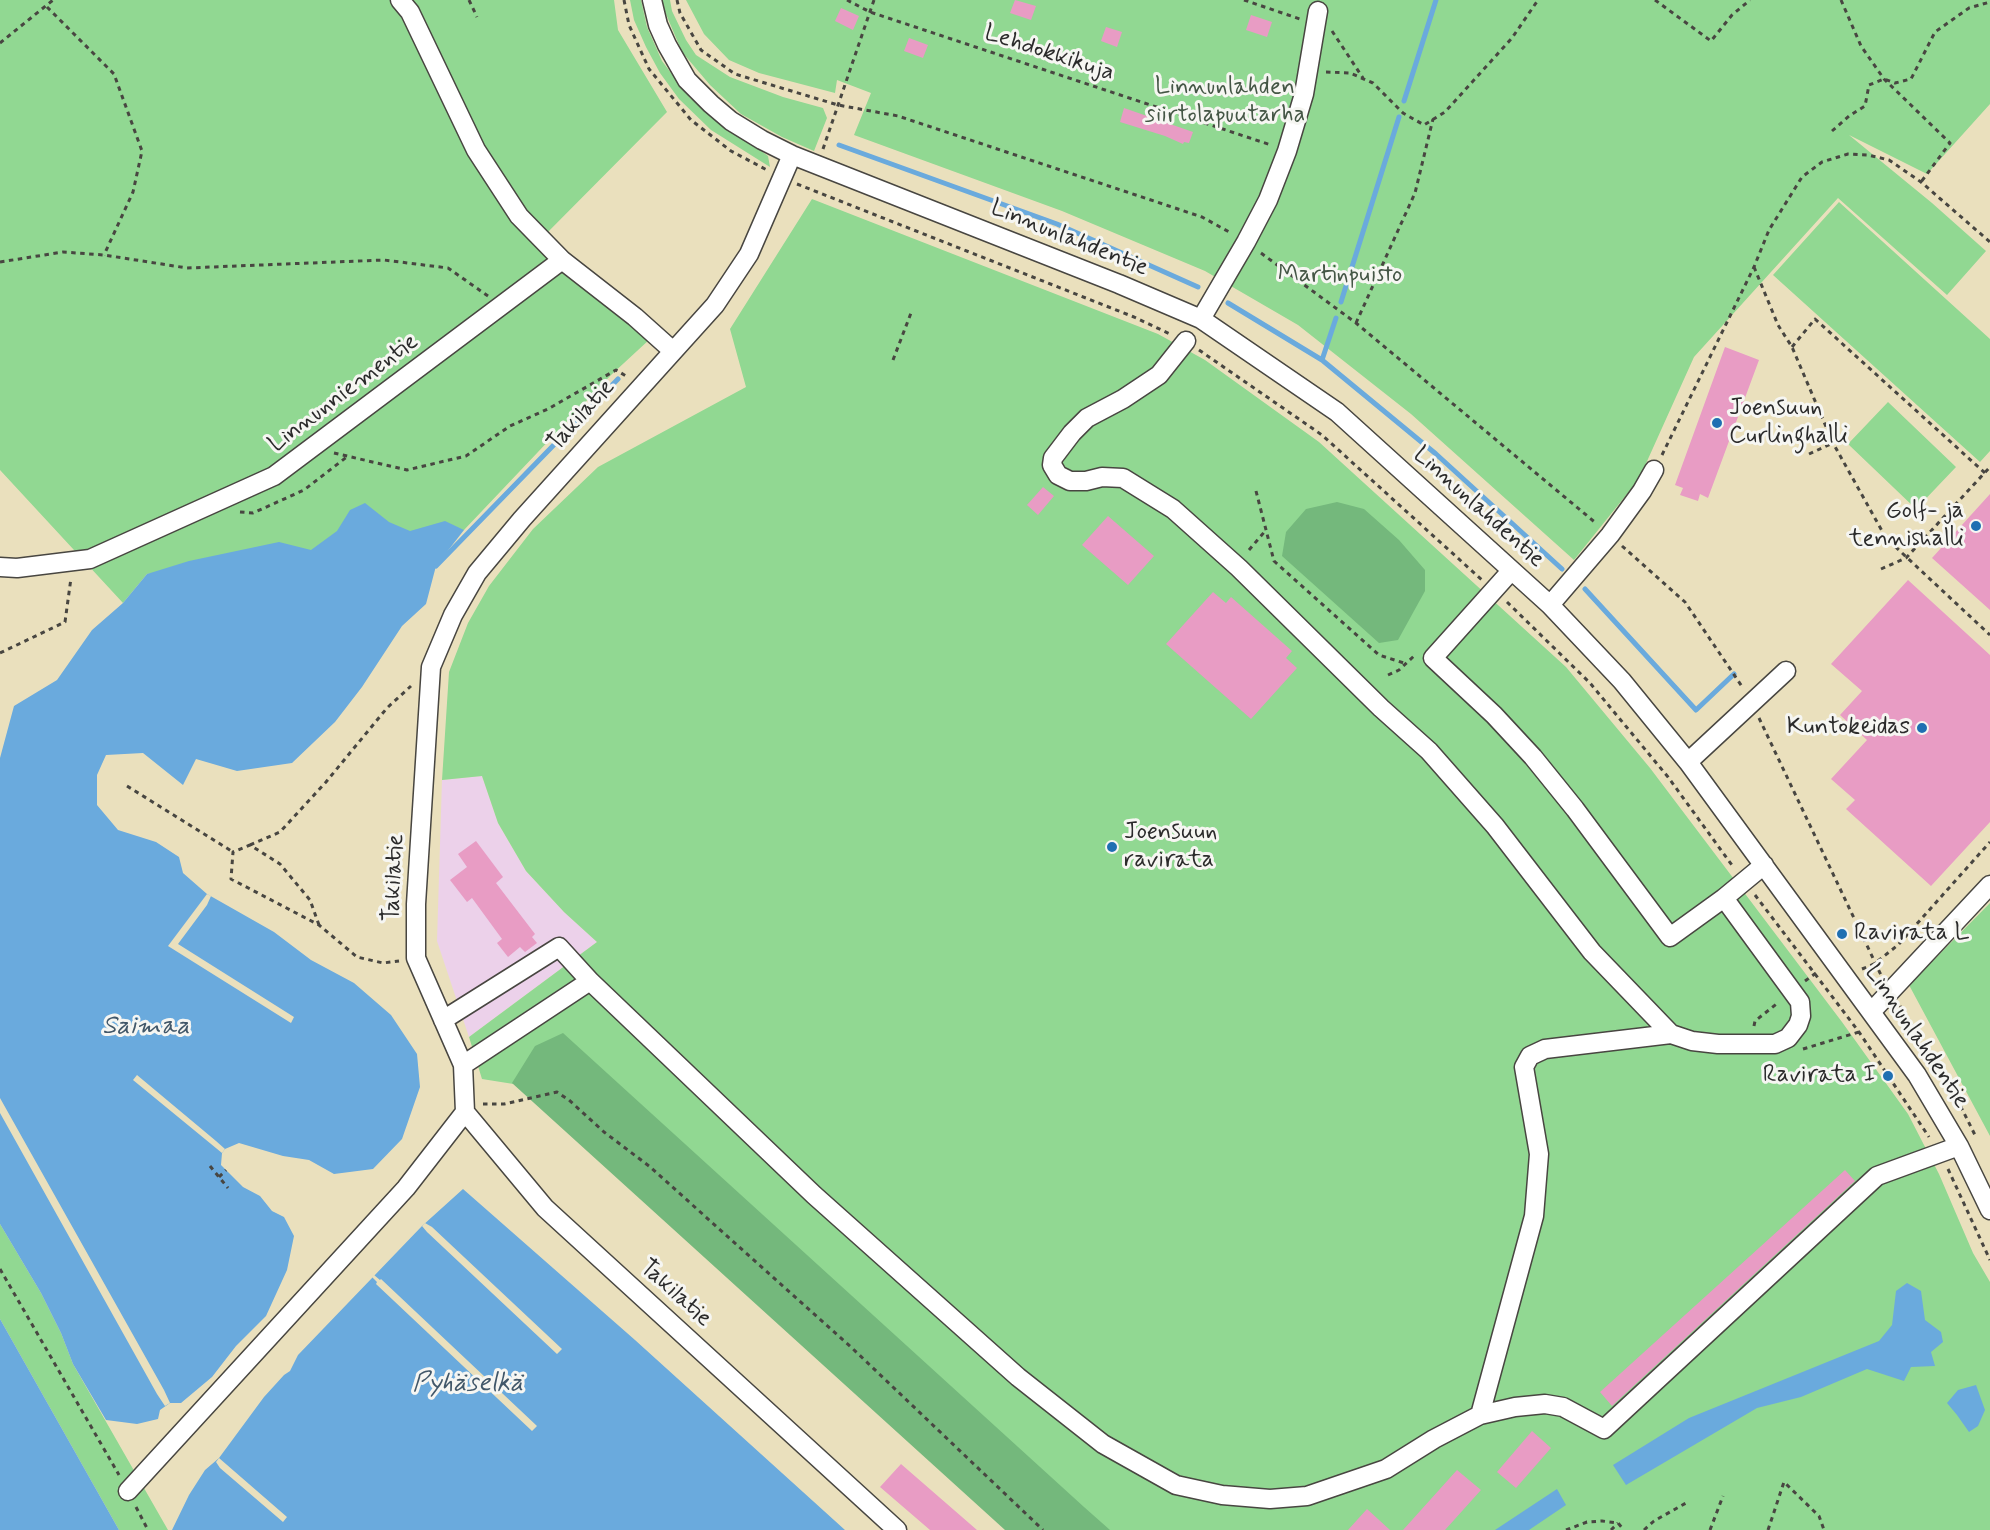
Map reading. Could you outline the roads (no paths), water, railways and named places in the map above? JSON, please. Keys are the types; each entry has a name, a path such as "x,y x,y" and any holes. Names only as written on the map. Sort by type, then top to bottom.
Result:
{"street":[{"path":"400,0 410,12 476,150 519,216 562,260 635,317 673,351"},
{"name":"Linnunlahdentie","path":"652,0 658,25 676,63 687,80 711,104 739,126 792,155 1119,284 1201,319 1337,412 1550,605 1622,681 1688,762 1917,1075 1959,1146 1990,1210"},
{"path":"1201,319 1268,200 1287,151 1304,94 1317,17"},
{"name":"Takilatie","path":"792,155 749,254 715,305 522,519 477,573 453,615 431,668 416,904 416,958 463,1065 465,1108 545,1208 897,1530"},
{"name":"Linnunniementie","path":"0,567 17,568 90,559 274,476 562,260"},
{"path":"1186,341 1159,375 1123,399 1087,418 1072,433 1053,458 1052,465 1058,475 1070,481 1086,481 1102,477 1123,478 1173,509 1239,568 1373,700 1429,751 1495,826 1592,952 1671,1034"},
{"path":"1550,605 1610,535 1642,491 1654,470"},
{"path":"1511,572 1433,658 1494,715 1533,757 1575,809 1670,937 1745,882 1764,865"},
{"path":"1688,762 1786,671"},
{"path":"1872,1011 1990,885"},
{"path":"1480,1415 1534,1216 1539,1154 1524,1067 1530,1056 1545,1049 1671,1034 1692,1041 1752,1045 1775,1044 1793,1033 1802,1016 1800,1002 1793,991 1724,898"},
{"path":"443,1020 559,947 590,981 814,1195 1018,1377 1103,1444 1176,1485 1222,1495 1260,1498 1307,1496 1386,1469 1434,1439 1480,1415 1515,1407 1545,1404 1563,1407 1604,1429 1877,1176 1959,1146"},
{"path":"463,1065 590,981"},
{"path":"128,1491 406,1188 465,1108"}],"water":[{"name":"Saimaa","path":"365,503 389,522 410,531 445,521 464,530 436,566 426,604 402,626 362,687 335,722 292,763 237,771 196,759 183,785 143,753 106,755 97,775 97,805 118,830 156,842 179,857 183,873 207,894 274,932 311,960 354,983 391,1015 417,1054 420,1087 402,1139 373,1169 334,1174 309,1160 283,1156 239,1143 225,1149 222,1153 221,1165 243,1187 260,1196 272,1211 284,1217 294,1236 287,1270 266,1316 236,1346 212,1377 181,1403 170,1403 160,1410 158,1419 137,1424 106,1420 73,1364 41,1293 0,1224 0,758 14,706 57,680 92,630 123,603 147,574 189,561 279,542 311,550 337,531 350,510"},
{"name":"Pyhäselkä","path":"463,1189 635,1340 845,1530 172,1530 189,1495 205,1470 219,1458 264,1397 290,1371 298,1355 422,1226"},
{"path":"1907,1283 1921,1291 1925,1320 1941,1332 1943,1342 1931,1352 1935,1366 1911,1367 1904,1381 1867,1369 1801,1397 1757,1408 1626,1485 1613,1465 1689,1418 1879,1341 1892,1325 1896,1291"},
{"path":"0,1319 119,1530 0,1530"},
{"path":"1976,1385 1985,1410 1978,1426 1969,1432 1947,1403 1958,1390"},
{"path":"1557,1489 1566,1505 1529,1530 1495,1530"}],"waterway":[{"path":"1404,101 1436,0"},
{"path":"1341,302 1399,117"},
{"path":"839,145 1057,224 1198,287"},
{"path":"1228,303 1322,360 1336,318"},
{"path":"1322,360 1436,454 1562,569"},
{"path":"436,566 618,379"},
{"path":"1585,589 1696,710 1734,674"}],"place":[{"name":"Joensuun Curlinghalli","path":"1717,423"},
{"name":"Golf- ja tennishalli","path":"1976,526"},
{"name":"Kuntokeidas","path":"1922,728"},
{"name":"Joensuun ravirata","path":"1112,847"},
{"name":"Ravirata L","path":"1842,934"},
{"name":"Ravirata I","path":"1888,1076"}],"park label":[{"name":"Linnunlahden siirtolapuutarha","path":"1225,102"},
{"name":"Martinpuisto","path":"1340,276"}]}
